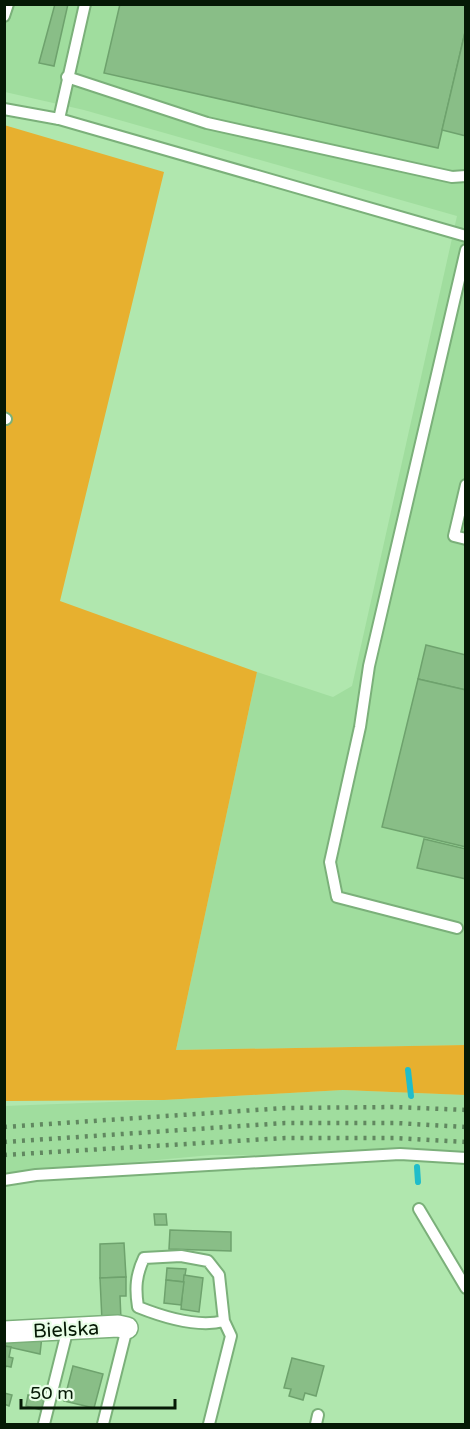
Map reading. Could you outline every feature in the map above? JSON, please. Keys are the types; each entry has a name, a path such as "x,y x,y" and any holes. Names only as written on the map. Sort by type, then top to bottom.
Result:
{"street":[{"name":"Bielska","path":"4,1332 118,1326 127,1328"}],"lane":[{"path":"4,16 8,4"},
{"path":"58,119 85,4"},
{"path":"67,77 207,123 453,177 465,176"},
{"path":"4,108 58,119 465,236"},
{"path":"457,928 337,897 330,862 360,727 369,666 465,250"},
{"path":"465,485 454,536 465,539"},
{"path":"4,1180 36,1175 399,1154 465,1158"},
{"path":"419,1209 465,1288"},
{"path":"209,1425 231,1336 224,1321 219,1275 208,1261 181,1256 144,1258 137,1273 138,1307 159,1316 181,1320 214,1324 224,1321"},
{"path":"103,1425 127,1328"},
{"path":"44,1425 66,1329"}],"shaded area":[{"path":"5,5 465,5 465,1045 176,1050 257,672 333,697 352,686 457,216 84,110 5,92"},
{"path":"4,125 164,172 60,601 257,672 176,1050 465,1045 465,1095 343,1090 164,1100 5,1101"},
{"path":"343,1090 465,1095 465,1157 211,1155 5,1174 4,1106"}],"building":[{"path":"55,4 68,4 54,66 39,63"},
{"path":"120,4 466,4 466,28 438,148 104,73"},
{"path":"466,28 466,136 442,130"},
{"path":"426,645 466,655 466,690 418,679"},
{"path":"418,679 466,690 466,847 382,827"},
{"path":"424,839 466,849 466,879 417,868"},
{"path":"154,1214 166,1214 167,1225 155,1225"},
{"path":"170,1230 231,1232 231,1251 169,1249"},
{"path":"124,1243 126,1277 100,1278 100,1244"},
{"path":"167,1268 186,1269 184,1282 166,1280"},
{"path":"184,1275 203,1278 199,1312 181,1309"},
{"path":"126,1277 126,1296 120,1296 121,1320 102,1321 100,1278"},
{"path":"166,1280 184,1282 181,1305 164,1303"},
{"path":"42,1336 40,1354 4,1346 4,1338"},
{"path":"4,1346 11,1347 9,1357 13,1358 11,1367 6,1366 4,1372"},
{"path":"292,1358 324,1366 316,1396 305,1393 303,1400 289,1396 291,1389 284,1388"},
{"path":"73,1366 103,1374 94,1408 64,1401"},
{"path":"4,1393 12,1395 9,1406 4,1404"},
{"path":"28,1395 45,1399 42,1410 26,1406"}],"waterway":[{"path":"408,1070 411,1096"},
{"path":"417,1167 418,1182"}],"railway":[{"path":"4,1127 285,1108 396,1107 466,1110"},
{"path":"4,1142 285,1123 396,1123 466,1127"},
{"path":"4,1155 285,1138 394,1138 466,1142"}]}
